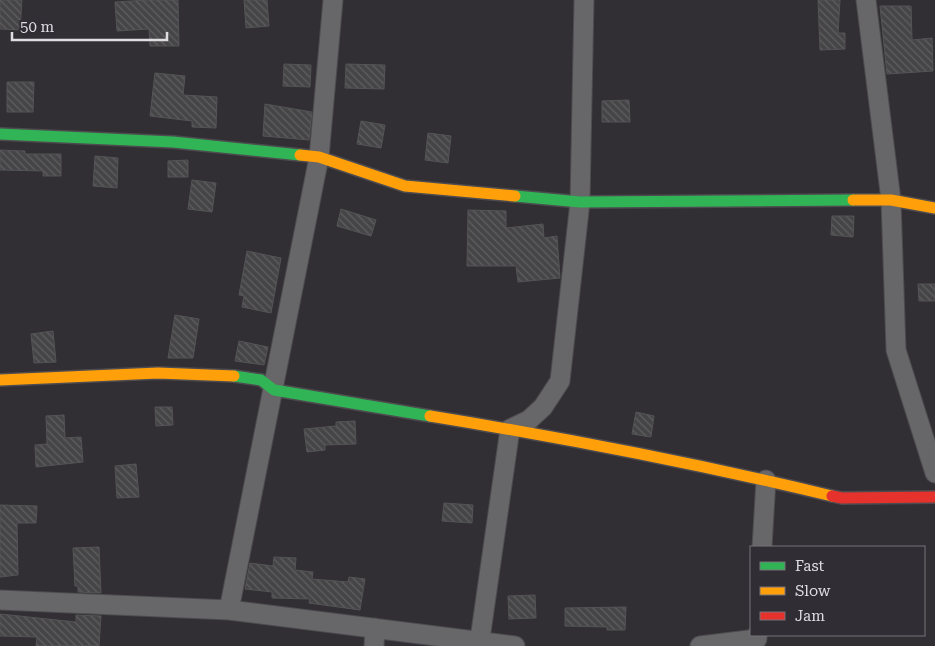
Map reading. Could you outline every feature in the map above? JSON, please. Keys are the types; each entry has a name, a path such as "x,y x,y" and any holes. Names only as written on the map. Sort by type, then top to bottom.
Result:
{"street":[{"path":"230,610 319,157 333,0"},
{"path":"510,429 529,420 543,408 560,381 580,202 584,0"},
{"path":"866,0 891,200 896,350 935,472"},
{"path":"0,134 173,142 319,157 405,186 580,202 891,200 935,208"},
{"path":"0,380 158,373 216,374 261,380 274,390 510,429 766,480 842,498 935,496"},
{"path":"479,644 510,429"},
{"path":"762,546 766,480"},
{"path":"0,600 230,610 374,637 514,646"},
{"path":"700,646 757,639 757,636"}],"building":[{"path":"0,0 22,0 20,30 0,29"},
{"path":"178,0 179,46 150,46 149,29 117,31 115,2"},
{"path":"244,0 267,0 269,26 246,28"},
{"path":"818,0 840,0 838,33 845,33 845,49 820,50"},
{"path":"880,6 911,6 912,40 932,38 933,71 887,74"},
{"path":"284,64 311,65 310,87 283,86"},
{"path":"346,64 385,65 384,89 345,88"},
{"path":"155,73 185,76 183,95 217,97 216,128 192,127 192,121 150,116"},
{"path":"7,82 34,82 33,112 7,112"},
{"path":"629,100 630,122 602,122 602,101"},
{"path":"265,104 312,112 309,140 263,136"},
{"path":"361,121 385,125 381,148 357,144"},
{"path":"428,133 451,136 448,163 425,160"},
{"path":"0,150 25,151 25,154 61,154 61,176 43,176 43,171 0,170"},
{"path":"95,156 118,158 117,188 93,186"},
{"path":"188,160 188,177 168,177 168,161"},
{"path":"192,180 216,183 212,212 188,209"},
{"path":"341,209 376,220 371,236 337,226"},
{"path":"468,210 506,211 506,228 543,224 544,238 557,236 560,278 518,282 516,266 467,266"},
{"path":"832,216 854,216 853,237 831,235"},
{"path":"247,251 281,258 271,313 242,307 244,296 239,295"},
{"path":"918,284 935,284 935,301 919,301"},
{"path":"175,315 199,319 193,358 168,358"},
{"path":"53,331 56,362 34,363 31,334"},
{"path":"239,341 268,347 264,365 235,361"},
{"path":"155,407 172,407 173,425 156,426"},
{"path":"636,412 654,416 651,437 632,434"},
{"path":"64,415 65,438 81,437 83,462 36,467 35,445 47,444 46,416"},
{"path":"355,421 356,444 325,445 325,450 307,452 304,429 336,426 336,422"},
{"path":"136,464 139,497 117,498 115,466"},
{"path":"444,503 473,505 472,523 442,521"},
{"path":"0,505 37,506 36,523 17,523 18,575 0,577"},
{"path":"99,547 101,593 78,592 78,586 75,586 73,548"},
{"path":"274,557 296,558 295,570 313,572 312,579 348,582 349,577 365,579 360,610 309,603 310,599 272,598 272,592 245,589 250,563 273,566"},
{"path":"535,595 536,618 509,619 508,596"},
{"path":"626,607 625,630 607,630 607,627 565,626 565,608"},
{"path":"0,614 76,622 76,615 101,616 99,646 36,646 37,637 0,636"}],"traffic: fast":[{"path":"0,134 173,142 300,155"},
{"path":"515,196 580,202 853,200"},
{"path":"234,376 261,380 274,390 430,416"}],"traffic: slow":[{"path":"300,155 319,157 405,186 515,196"},
{"path":"853,200 891,200 935,208"},
{"path":"0,380 158,373 234,376"},
{"path":"430,416 632,452 832,496"}],"traffic: jam":[{"path":"832,496 842,498 935,497"}]}
